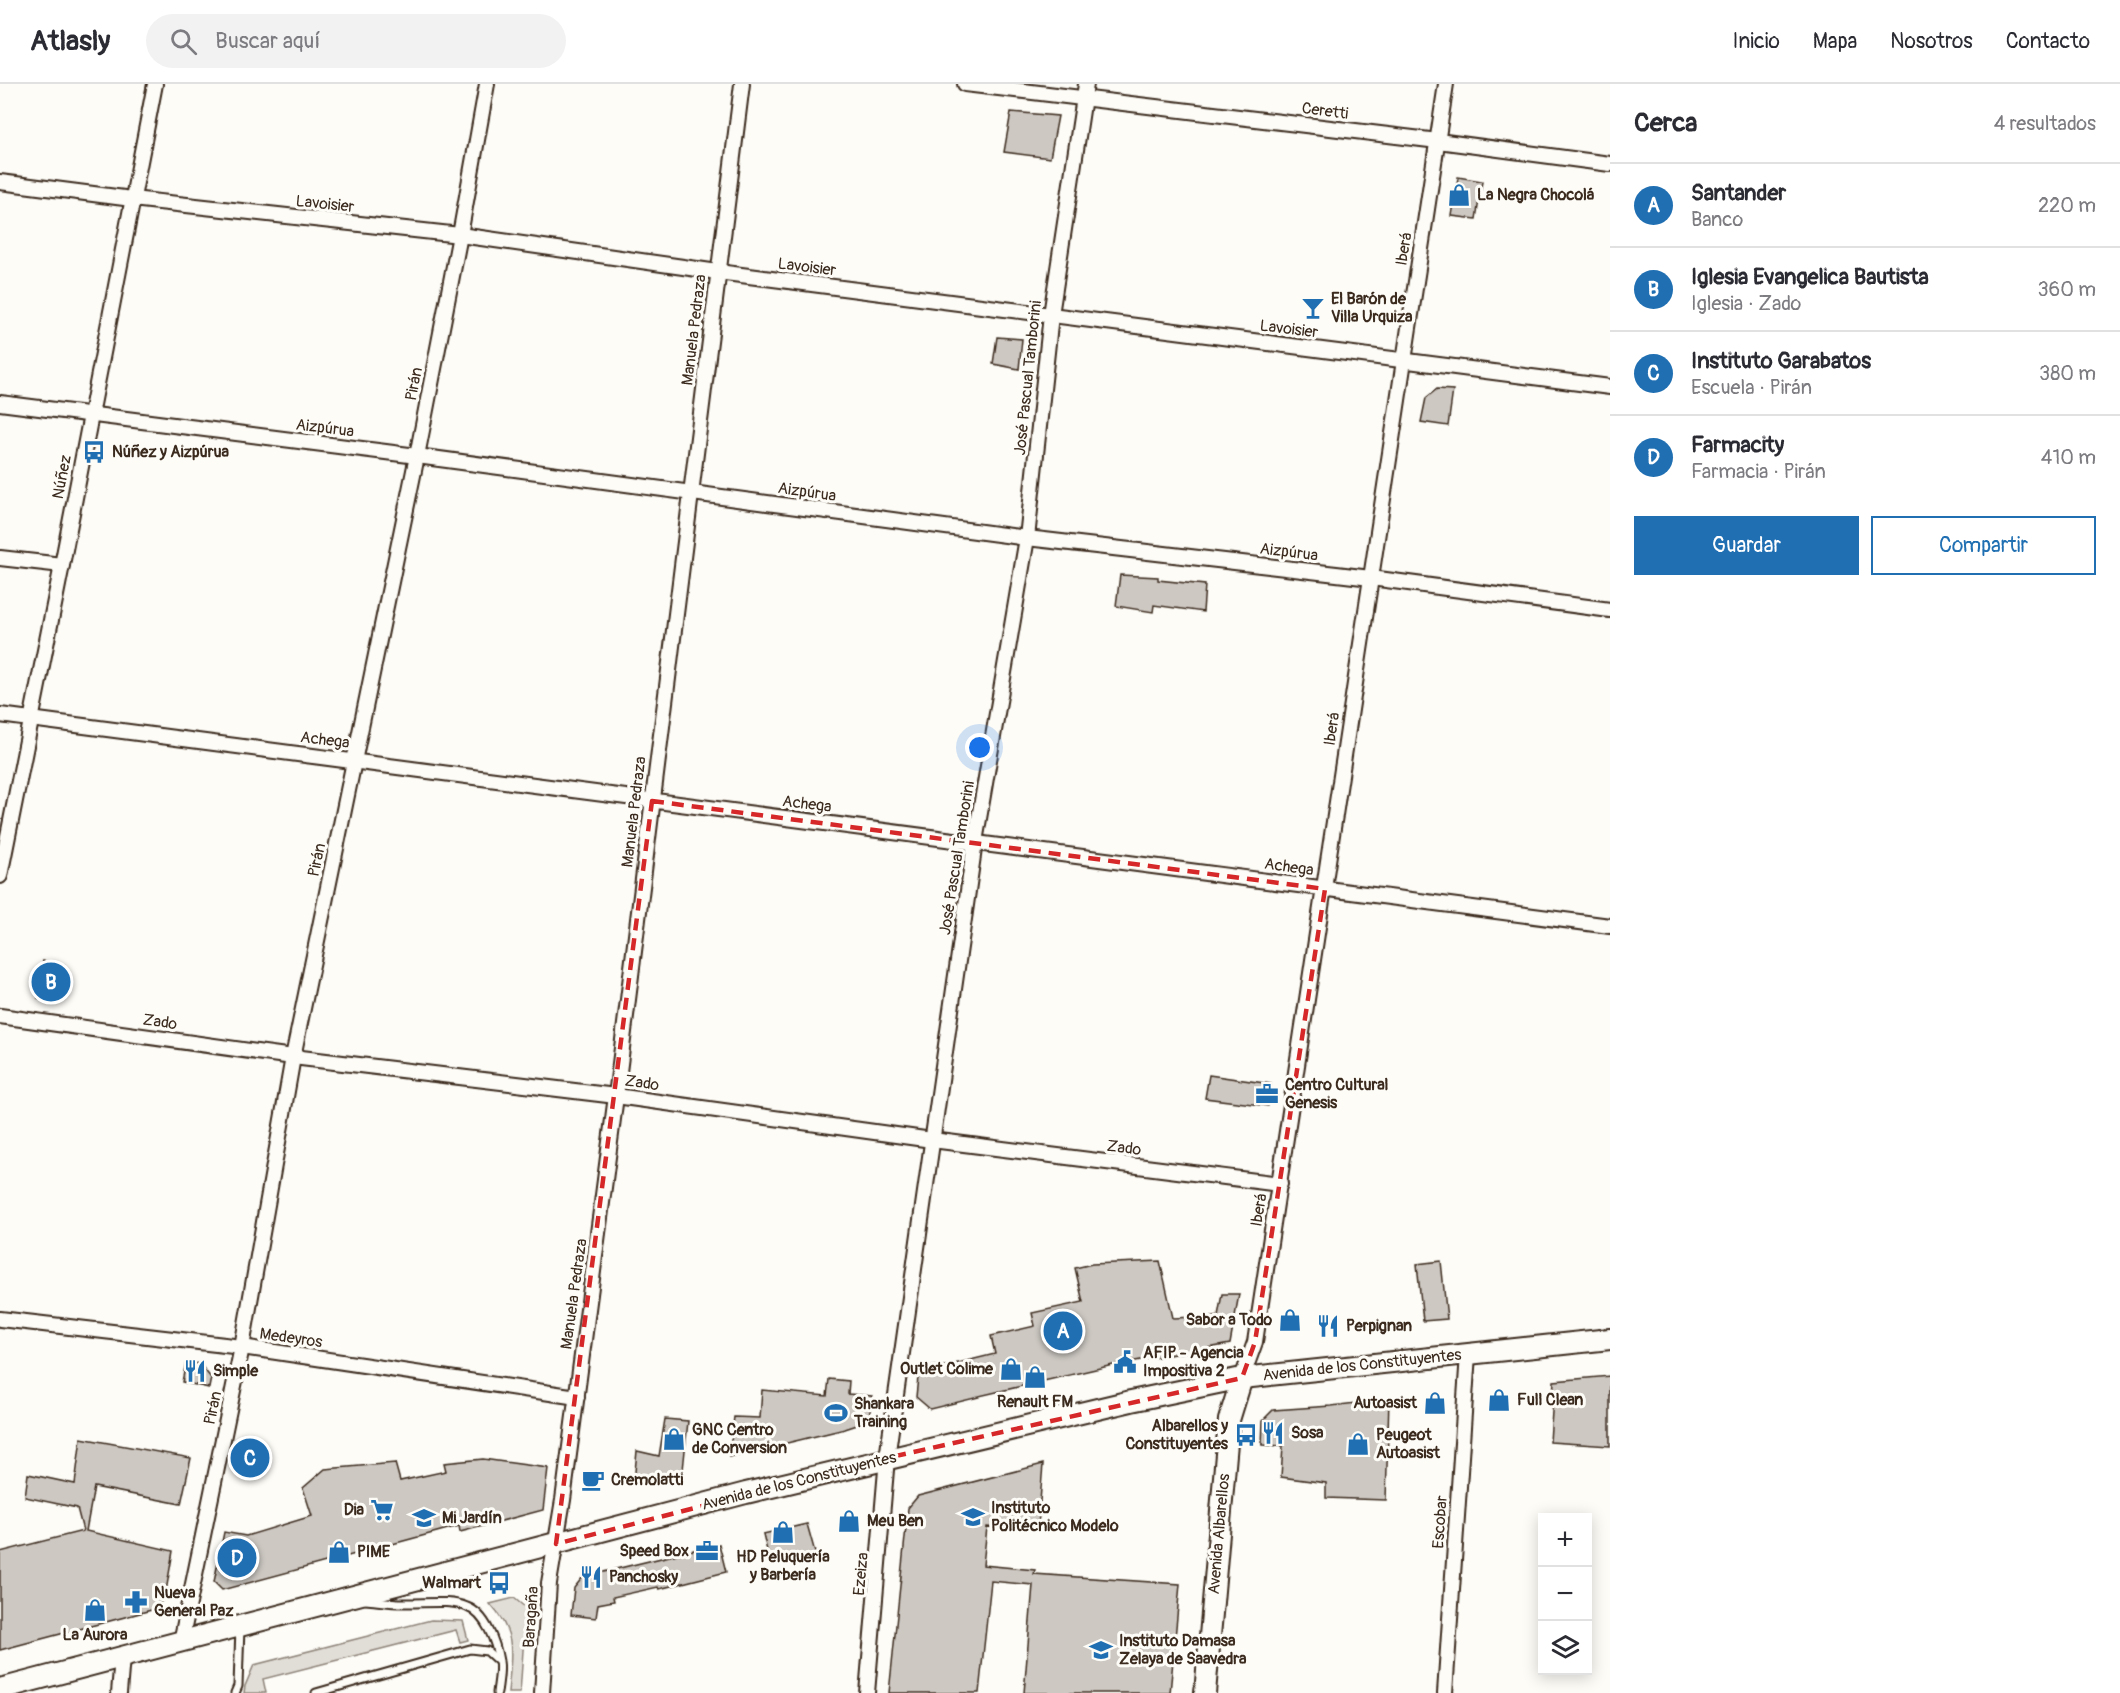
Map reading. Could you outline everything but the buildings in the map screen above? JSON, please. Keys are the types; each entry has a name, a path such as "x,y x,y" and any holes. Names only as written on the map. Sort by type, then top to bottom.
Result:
{"main road":[{"name":"Avenida de los Constituyentes","path":"0,1689 746,1493 887,1458 1242,1378 1610,1338"},
{"name":"Avenida Albarellos","path":"1205,1693 1229,1420 1242,1378"}],"street":[{"name":"Núñez","path":"0,876 155,84"},
{"name":"Pirán","path":"181,1642 243,1347 293,1056 417,456 487,84"},
{"name":"Manuela Pedraza","path":"556,1544 616,1096 742,84"},
{"name":"Ceretti","path":"965,84 1610,164"},
{"name":"José Pascual Tamborini","path":"887,1458 975,842 1027,538 1051,315 1086,84"},
{"name":"Iberá","path":"1242,1378 1255,1342 1280,1184 1446,84"},
{"name":"Lavoisier","path":"0,182 460,235 718,272 1610,387"},
{"name":"Aizpúrua","path":"0,403 1027,538 1371,578 1610,610"},
{"path":"0,558 62,565"},
{"name":"Achega","path":"0,715 1610,926"},
{"name":"Zado","path":"0,1016 1280,1184"},
{"name":"Medeyros","path":"0,1319 243,1347 577,1397"},
{"name":"Escobar","path":"1445,1693 1468,1354"},
{"name":"Ezeiza","path":"867,1693 887,1458"},
{"name":"Baragaña","path":"542,1693 549,1583 556,1544"},
{"path":"118,1693 122,1657"}],"lane":[{"path":"349,1598 466,1606 484,1622 495,1645 500,1663 497,1693"},
{"path":"235,1693 238,1686 240,1626"},
{"path":"316,1693 470,1649 487,1651 494,1655 500,1663"}],"highlighted area":[{"path":"652,801 1325,889 1255,1342 1242,1378 887,1458 556,1544"}],"shaded area":[{"path":"514,1598 526,1608 520,1693 508,1693 511,1656 509,1636 505,1625 490,1604"},
{"path":"431,1620 463,1621 468,1640 460,1642 456,1630 263,1679 266,1693 244,1693 254,1665"}],"place":[{"name":"La Negra Chocolá","path":"1459,195"},
{"name":"El Barón de Villa Urquiza","path":"1313,308"},
{"name":"Núñez y Aizpúrua","path":"94,452"},
{"name":"Iglesia Evangelica Bautista","path":"51,982"},
{"name":"Centro Cultural Genesis","path":"1267,1094"},
{"name":"Sabor a Todo","path":"1290,1320"},
{"name":"Perpignan","path":"1328,1326"},
{"name":"Santander","path":"1063,1331"},
{"name":"AFIP - Agencia Impositiva 2","path":"1125,1362"},
{"name":"Outlet Colime","path":"1011,1369"},
{"name":"Simple","path":"195,1371"},
{"name":"Renault FM","path":"1035,1377"},
{"name":"Full Clean","path":"1499,1400"},
{"name":"Autoasist","path":"1435,1403"},
{"name":"Shankara Training","path":"836,1413"},
{"name":"Sosa","path":"1273,1433"},
{"name":"Albarellos y Constituyentes","path":"1246,1435"},
{"name":"GNC Centro de Conversion","path":"674,1439"},
{"name":"Peugeot Autoasist","path":"1358,1444"},
{"name":"Instituto Garabatos","path":"250,1458"},
{"name":"Cremolatti","path":"593,1480"},
{"name":"Dia","path":"382,1510"},
{"name":"Instituto Politécnico Modelo","path":"973,1517"},
{"name":"Mi Jardín","path":"424,1518"},
{"name":"Meu Ben","path":"849,1521"},
{"name":"HD Peluquería y Barbería","path":"783,1532"},
{"name":"Speed Box","path":"707,1551"},
{"name":"PIME","path":"339,1552"},
{"name":"Farmacity","path":"237,1558"},
{"name":"Panchosky","path":"591,1577"},
{"name":"Walmart","path":"499,1583"},
{"name":"Nueva General Paz","path":"136,1602"},
{"name":"La Aurora","path":"95,1610"},
{"name":"Instituto Damasa Zelaya de Saavedra","path":"1101,1650"}]}
